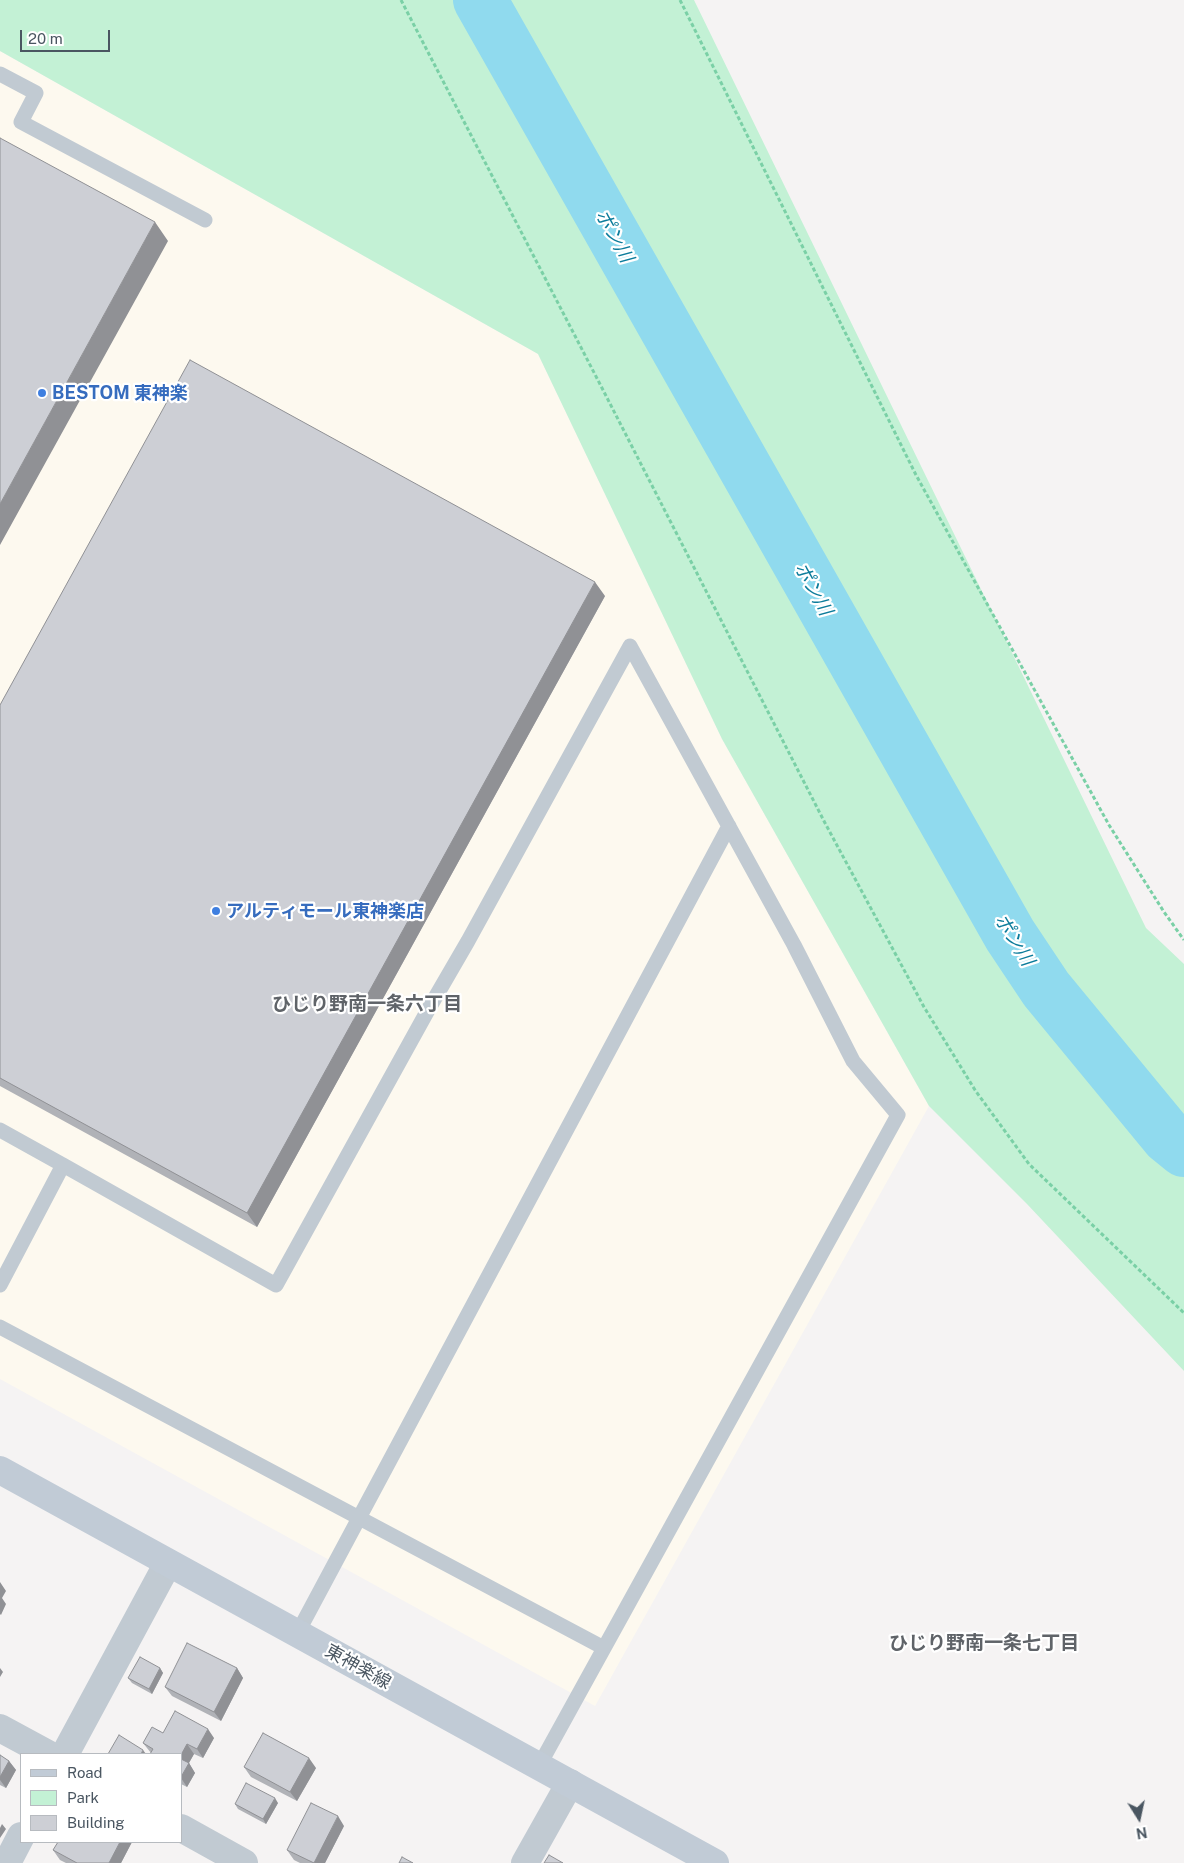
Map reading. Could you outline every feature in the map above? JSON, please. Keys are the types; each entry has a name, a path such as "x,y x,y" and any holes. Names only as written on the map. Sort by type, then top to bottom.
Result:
{"main road":[{"name":"東神楽線","path":"0,1470 715,1863"}],"street":[{"path":"66,1753 168,1563"},
{"path":"0,1728 46,1753"},
{"path":"525,1863 570,1783"},
{"path":"182,1829 244,1863"},
{"path":"7,1863 20,1838"}],"lane":[{"path":"0,74 36,93 21,122 206,220"},
{"path":"0,1130 276,1285 630,646 794,945 853,1061 898,1115 539,1766"},
{"path":"297,1634 729,826"},
{"path":"0,1285 62,1165"},
{"path":"0,1327 604,1648"}],"path":[{"path":"401,0 820,814 924,1007 975,1090 1028,1164 1184,1313"},
{"path":"680,0 916,475 1109,825 1184,940"}],"shaded area":[{"path":"0,51 538,354 722,739 929,1106 595,1706 0,1379"}],"green space":[{"path":"0,0 694,0 1146,928 1184,964 1184,1371 1027,1204 929,1106 722,739 538,354 0,51"}],"building":[{"name":"BESTOM 東神楽","path":"0,138 155,222 0,504"},
{"name":"アルティモール東神楽店","path":"190,360 595,582 247,1213 0,1078 0,705"},
{"path":"187,1643 237,1668 214,1712 165,1687"},
{"path":"140,1657 160,1668 149,1689 128,1678"},
{"path":"175,1711 208,1729 197,1749 187,1744 182,1753 151,1753 153,1749 143,1743 152,1727 163,1733"},
{"path":"263,1733 309,1758 290,1792 244,1767"},
{"path":"119,1735 143,1750 142,1753 109,1753"},
{"path":"0,1755 9,1761 0,1777"},
{"path":"182,1760 189,1763 182,1775"},
{"path":"246,1783 275,1798 263,1819 235,1804"},
{"path":"311,1803 338,1816 314,1863 287,1850"},
{"path":"57,1843 119,1843 109,1863 77,1863 53,1850"},
{"path":"549,1855 563,1863 544,1863"},
{"path":"402,1857 413,1863 399,1863"}],"waterway":[{"name":"ポン川","path":"480,0 1010,935 1046,989 1168,1137 1184,1150"}],"place":[{"name":"BESTOM 東神楽","path":"42,393"},
{"name":"アルティモール東神楽店","path":"216,911"}],"district":[{"name":"ひじり野南一条六丁目","path":"367,1004"},
{"name":"ひじり野南一条七丁目","path":"984,1643"}]}
